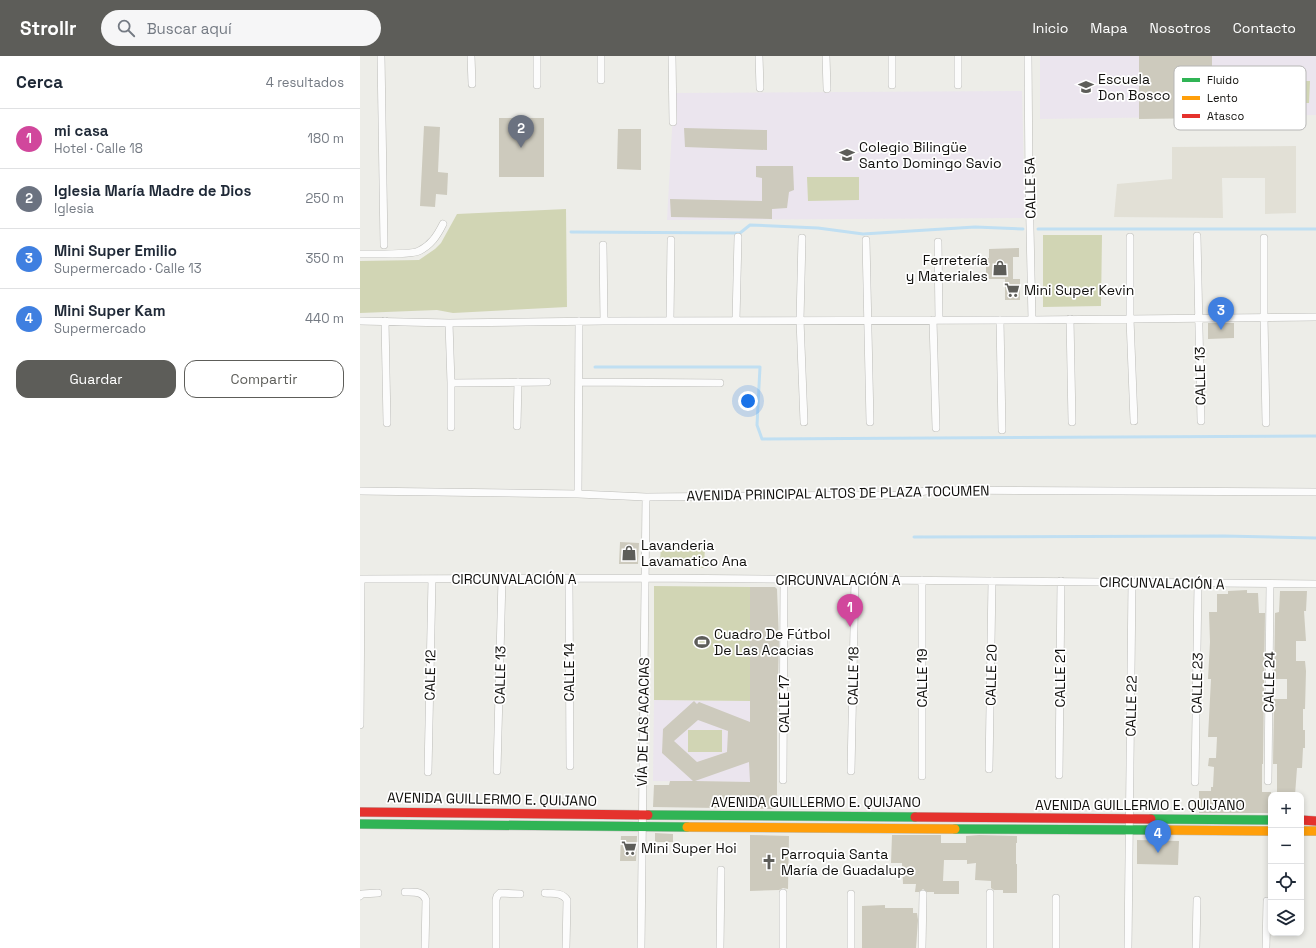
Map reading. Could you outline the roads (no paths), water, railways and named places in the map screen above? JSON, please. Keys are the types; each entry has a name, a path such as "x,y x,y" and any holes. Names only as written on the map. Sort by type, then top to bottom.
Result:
{"street":[{"path":"381,56 384,244"},
{"path":"471,56 472,84"},
{"path":"537,56 537,85"},
{"path":"601,56 601,80"},
{"path":"672,56 673,122"},
{"path":"759,56 760,88"},
{"path":"826,56 827,89"},
{"path":"892,56 892,85"},
{"path":"958,56 958,85"},
{"name":"CALLE 5A","path":"1028,56 1032,320"},
{"path":"360,254 418,252 430,244 437,236 443,224"},
{"name":"CALLE 13","path":"1197,236 1201,421"},
{"path":"736,320 738,237"},
{"path":"802,238 800,320 804,422"},
{"path":"1130,238 1130,319 1134,421"},
{"path":"1264,238 1266,423"},
{"path":"670,320 671,240"},
{"path":"866,240 870,422"},
{"path":"936,428 938,242"},
{"path":"603,245 604,321"},
{"path":"360,321 449,323 670,320 1070,320 1316,317"},
{"path":"1000,320 1002,430"},
{"path":"1070,320 1072,422"},
{"path":"385,321 387,423"},
{"path":"578,494 580,321"},
{"path":"449,323 452,383 451,427"},
{"path":"517,426 518,382"},
{"path":"452,383 547,382"},
{"path":"579,382 720,382"},
{"name":"AVENIDA PRINCIPAL ALTOS DE PLAZA TOCUMEN","path":"360,491 578,494 646,497 896,495 934,490 1316,492"},
{"name":"VÍA DE LAS ACACIAS","path":"641,948 646,497"},
{"name":"CALLE 13","path":"497,771 502,578"},
{"name":"CIRCUNVALACIÓN A","path":"360,579 645,578 1316,584"},
{"path":"360,579 360,725"},
{"name":"CALE 12","path":"428,772 432,579"},
{"name":"CALLE 14","path":"569,579 570,766"},
{"name":"CALLE 17","path":"783,780 784,579"},
{"name":"CALLE 18","path":"851,771 855,580"},
{"name":"CALLE 19","path":"922,580 922,776"},
{"name":"CALLE 20","path":"989,769 992,581"},
{"name":"CALLE 21","path":"1059,775 1061,581"},
{"name":"CALLE 22","path":"1128,948 1132,582"},
{"name":"CALLE 23","path":"1195,782 1198,584"},
{"name":"CALLE 24","path":"1268,781 1270,584"},
{"name":"AVENIDA GUILLERMO E. QUIJANO","path":"360,812 1268,820"},
{"path":"525,814 525,825"},
{"path":"816,816 816,827"},
{"path":"978,818 978,828"},
{"path":"1304,820 1316,820"},
{"name":"AVENIDA GUILLERMO E. QUIJANO","path":"360,824 1268,831"},
{"path":"1304,831 1316,831"},
{"path":"720,948 721,870"},
{"path":"406,892 421,893 425,896 425,948"},
{"path":"990,892 990,948"},
{"path":"360,896 362,894 378,893"},
{"path":"496,948 497,896 500,893 520,894"},
{"path":"545,893 561,894 567,900 566,948"},
{"path":"783,893 783,948"},
{"path":"851,948 852,894"},
{"path":"922,948 923,894"},
{"path":"1056,898 1056,948"},
{"path":"1196,948 1197,900"},
{"path":"1266,901 1266,948"}],"waterway":[{"path":"571,232 740,233 750,225 818,228 863,234 975,227 1023,229"},
{"path":"1038,229 1316,229"},
{"path":"595,367 760,367 757,425 762,439 1316,436"},
{"path":"914,537 1223,536 1316,538"}],"place":[{"name":"Escuela Don Bosco","path":"1086,87"},
{"name":"Iglesia María Madre de Dios","path":"521,148"},
{"name":"Colegio Bilingüe Santo Domingo Savio","path":"847,155"},
{"name":"Ferretería y Materiales","path":"1000,268"},
{"name":"Mini Super Kevin","path":"1012,290"},
{"name":"Mini Super Emilio","path":"1221,330"},
{"name":"Lavanderia Lavamatico Ana","path":"629,553"},
{"name":"mi casa","path":"850,627"},
{"name":"Cuadro De Fútbol De Las Acacias","path":"702,642"},
{"name":"Mini Super Hoi","path":"629,848"},
{"name":"Mini Super Kam","path":"1158,853"},
{"name":"Parroquia Santa María de Guadalupe","path":"769,862"}]}
